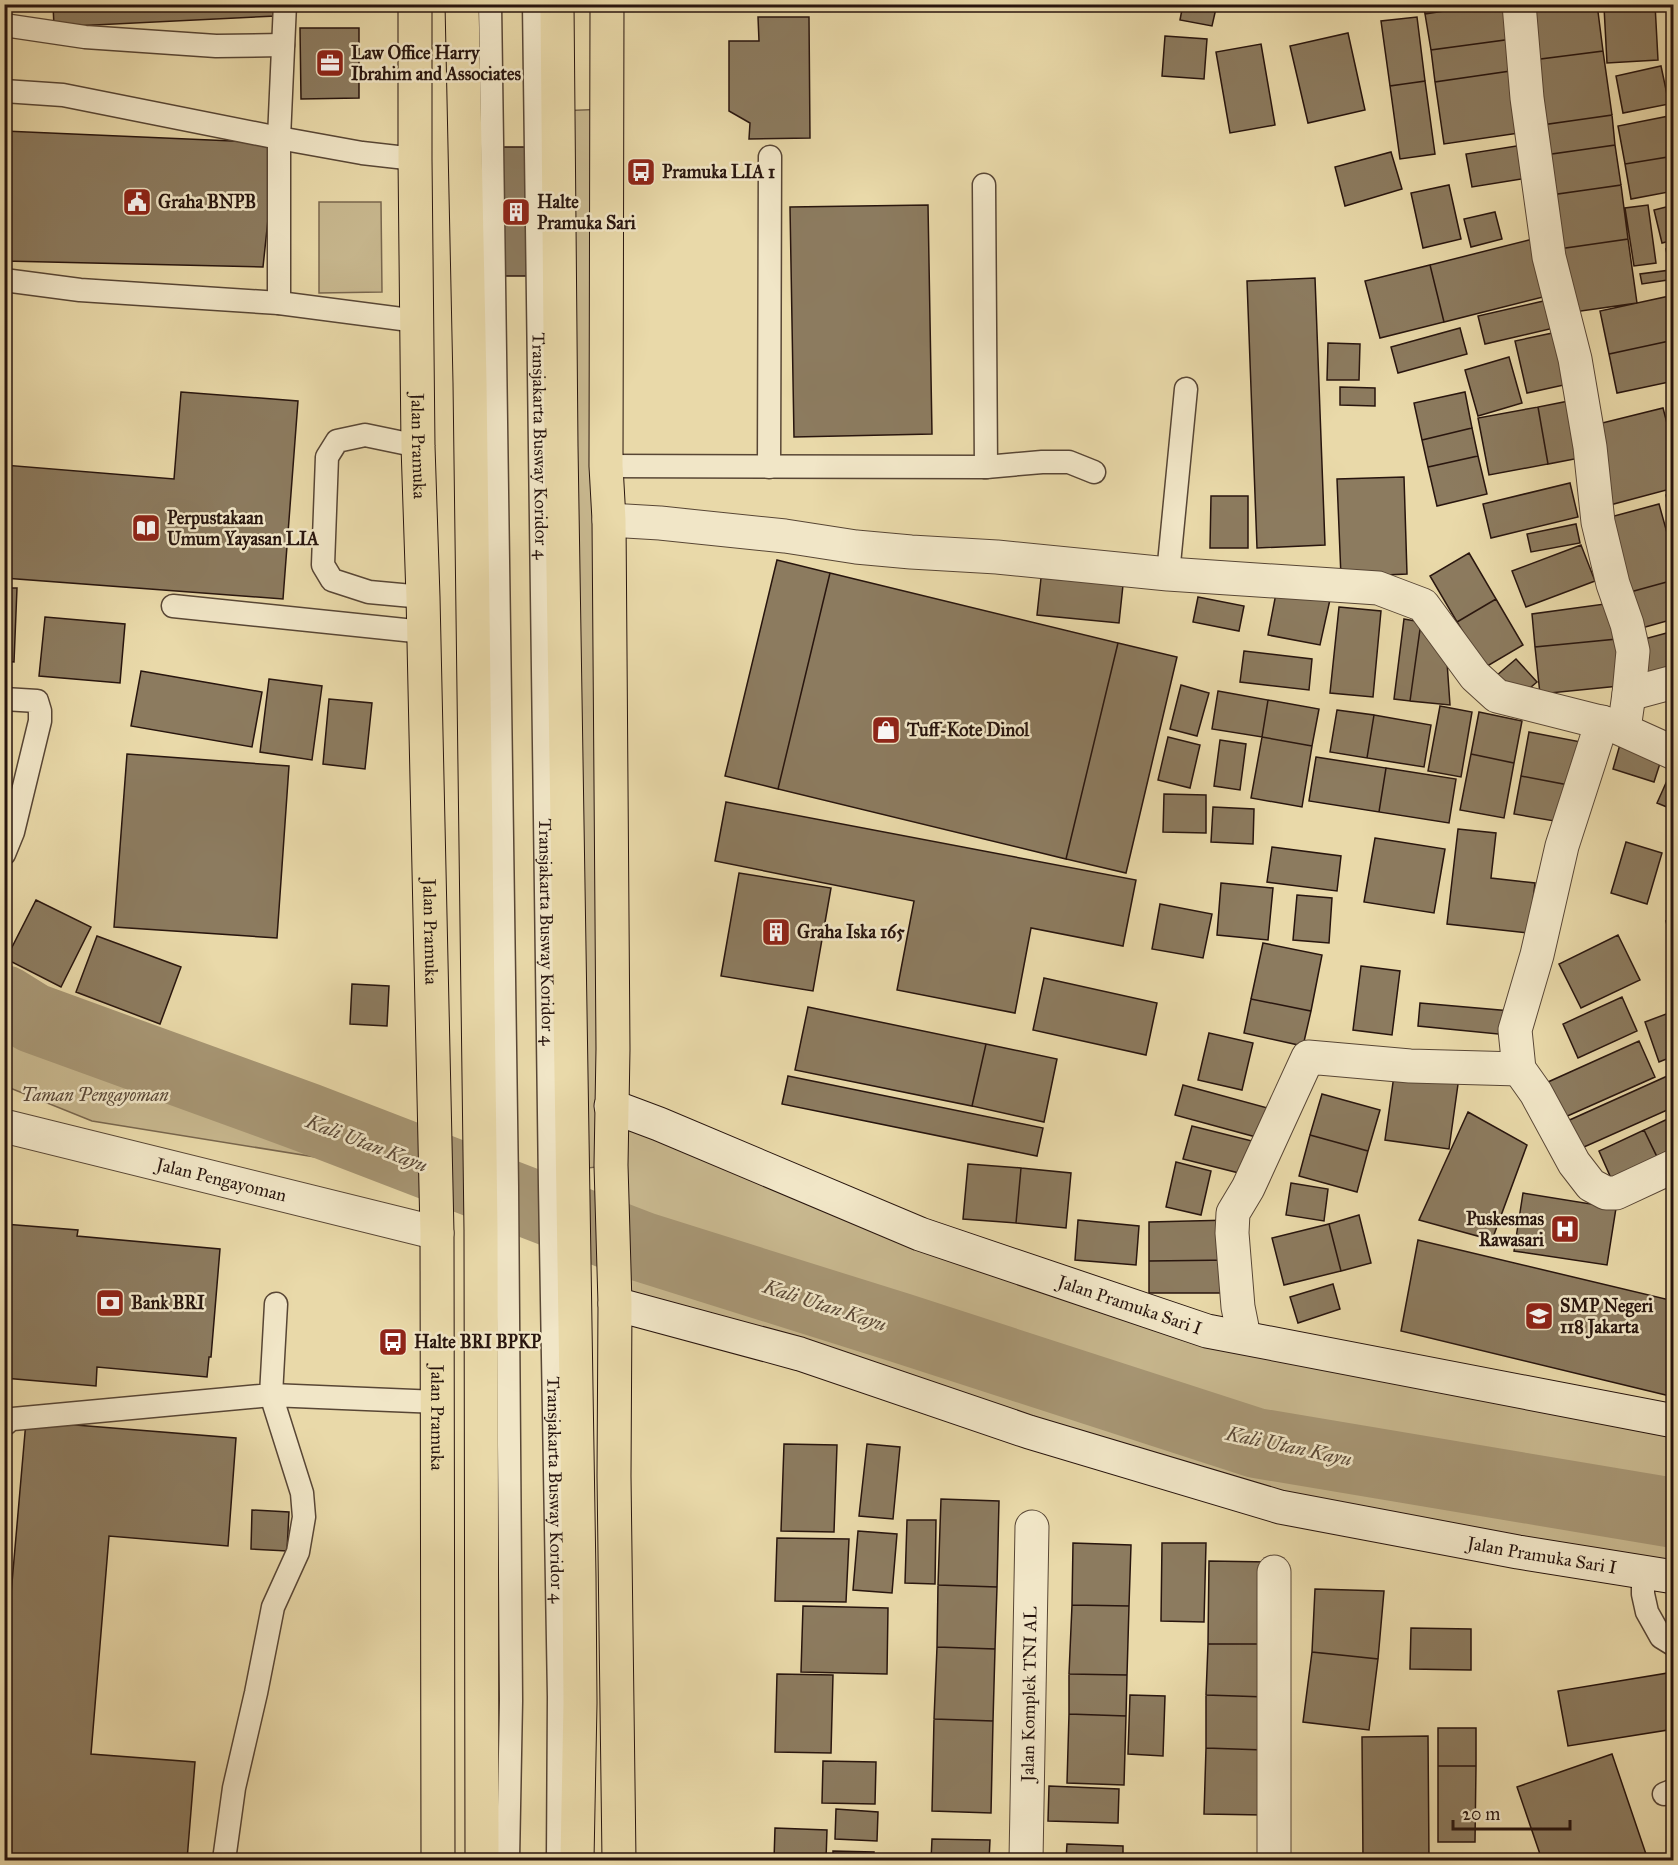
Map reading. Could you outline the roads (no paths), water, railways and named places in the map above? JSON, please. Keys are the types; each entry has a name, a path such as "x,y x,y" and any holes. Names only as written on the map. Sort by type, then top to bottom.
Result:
{"main road":[{"name":"Jalan Pramuka","path":"415,4 418,446 435,1127 438,1402 438,1860"},
{"path":"462,4 470,383 482,1230 482,1860"},
{"path":"557,4 569,934 562,1280 577,1380 580,1703 577,1860"},
{"path":"607,4 606,466 609,520 611,1106 615,1294 614,1476 619,1860"},
{"path":"415,88 463,90"},
{"path":"569,934 612,977"}],"street":[{"path":"1519,4 1527,98 1549,257 1575,358 1590,447 1598,522 1633,651 1629,694 1562,846 1537,955 1515,1030 1519,1069 1536,1093 1574,1163 1591,1185 1606,1193 1616,1193 1674,1166"},
{"path":"609,520 762,533 900,551 997,557 1168,574 1378,588 1423,605 1475,676 1497,696 1613,726 1674,753"},
{"path":"1629,694 1674,682"},
{"path":"1244,1337 1238,1307 1232,1233 1233,1213 1248,1188 1308,1057 1410,1066 1519,1069"},
{"name":"Jalan Pramuka Sari I","path":"611,1106 921,1234 1207,1331 1674,1420"},
{"name":"Jalan Pengayoman","path":"4,1126 436,1219"},
{"name":"Jalan Pramuka Sari I","path":"615,1294 1029,1432 1280,1506 1518,1552 1658,1575"},
{"name":"Jalan Komplek TNI AL","path":"1026,1860 1032,1527"},
{"path":"1274,1572 1274,1860"}],"lane":[{"path":"279,303 279,138 285,4"},
{"path":"490,4 507,1187 511,1701 508,1860"},
{"name":"Transjakarta Busway Koridor 4","path":"534,4 562,1195"},
{"path":"4,25 85,37 216,46 283,45"},
{"path":"4,91 63,95 279,138 362,153 415,159"},
{"path":"769,467 771,157"},
{"path":"984,185 986,467"},
{"path":"4,280 80,290 279,303 417,321"},
{"path":"1168,574 1186,388"},
{"path":"418,446 365,435 337,441 327,457 323,565 332,580 369,592 423,597"},
{"path":"606,466 986,467 1070,462 1094,472"},
{"path":"173,606 424,632"},
{"path":"4,699 37,701 40,711 40,721 13,832 4,854"},
{"name":"Transjakarta Busway Koridor 4","path":"558,1860 562,1280"},
{"path":"224,1860 234,1788 273,1607 298,1552 304,1517 302,1493 271,1395 276,1304"},
{"path":"4,1425 13,1419 271,1395 438,1402"},
{"path":"1658,1575 1643,1594 1647,1612 1661,1637 1674,1645"}],"waterway":[{"name":"Kali Utan Kayu","path":"4,1000 33,1018 308,1118 643,1247 1256,1443 1674,1513"}],"place":[{"name":"Law Office Harry Ibrahim and Associates","path":"330,63"},
{"name":"Pramuka LIA 1","path":"641,172"},
{"name":"Graha BNPB","path":"137,202"},
{"name":"Halte Pramuka Sari","path":"516,212"},
{"name":"Perpustakaan Umum Yayasan LIA","path":"146,528"},
{"name":"Tuff-Kote Dinol","path":"886,730"},
{"name":"Graha Iska 165","path":"776,932"},
{"name":"Puskesmas Rawasari","path":"1565,1229"},
{"name":"Bank BRI","path":"110,1303"},
{"name":"SMP Negeri 118 Jakarta","path":"1539,1316"},
{"name":"Halte BRI BPKP","path":"393,1342"}],"park label":[{"name":"Taman Pengayoman","path":"95,1095"}]}
